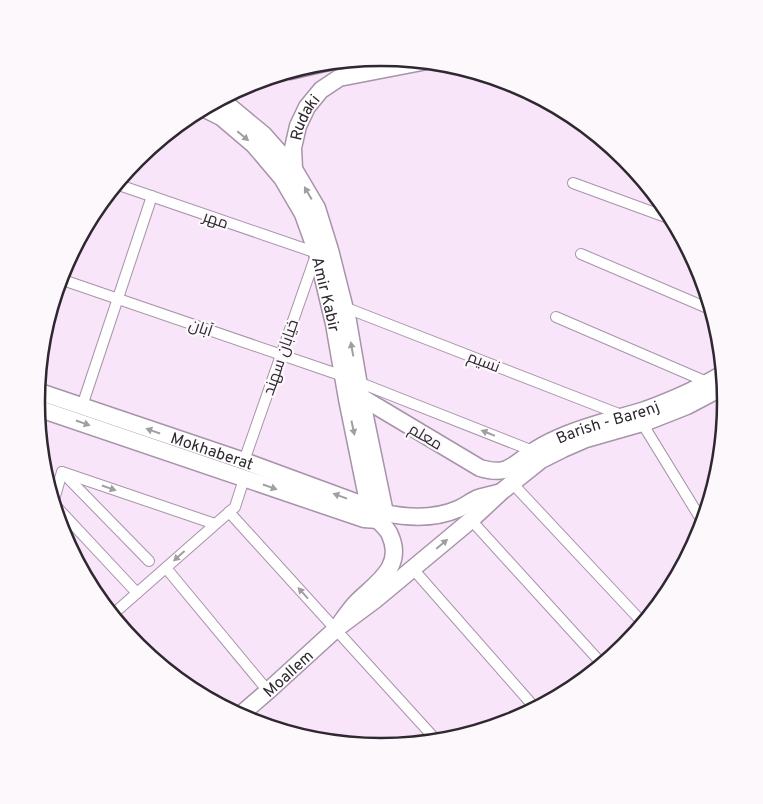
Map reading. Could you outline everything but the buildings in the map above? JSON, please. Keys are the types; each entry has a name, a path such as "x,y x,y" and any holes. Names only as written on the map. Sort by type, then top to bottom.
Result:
{"main road":[{"name":"Rudaki","path":"294,169 293,148 298,126 307,107 321,90 339,78 402,66"},
{"name":"Amir Kabir","path":"226,104 264,135 294,169 316,208 343,376 355,393"},
{"name":"Amir Kabir","path":"211,112 221,117 254,145 282,178 324,252 344,307 355,393"},
{"name":"Barish - Barenj","path":"533,451 582,428 645,410 682,395 717,390"},
{"name":"Barish - Barenj","path":"336,629 413,569 541,460 586,439 642,423 687,406 717,391"},
{"name":"معلم","path":"355,393 480,468 492,471 509,469 533,451"},
{"path":"336,629 354,605 389,569 395,550 389,532 378,513 355,393"},
{"name":"Mokhaberat","path":"45,394 82,406 121,428 244,478 364,519 378,513"},
{"name":"Mokhaberat","path":"45,410 244,461 378,513"},
{"name":"Barish - Barenj","path":"378,513 415,517 438,515 456,510 507,487"},
{"name":"Moallem","path":"246,710 336,629"}],"street":[{"path":"573,183 661,215"},
{"name":"مهر","path":"124,187 324,252"},
{"path":"82,406 152,196"},
{"name":"خیابان سهند","path":"244,461 281,355 324,252"},
{"path":"582,254 704,307"},
{"name":"آبان","path":"68,282 343,376"},
{"name":"نسیم","path":"344,307 624,416"},
{"path":"556,317 717,389"},
{"path":"355,393 533,451"},
{"path":"642,423 698,515"},
{"path":"57,491 62,472"},
{"path":"62,472 215,524"},
{"path":"62,472 149,560"},
{"path":"118,610 235,507 244,478"},
{"path":"507,487 639,619"},
{"path":"229,512 432,735"},
{"path":"65,517 137,594"},
{"path":"471,520 597,660"},
{"path":"166,568 268,692"},
{"path":"413,569 531,703"}]}
